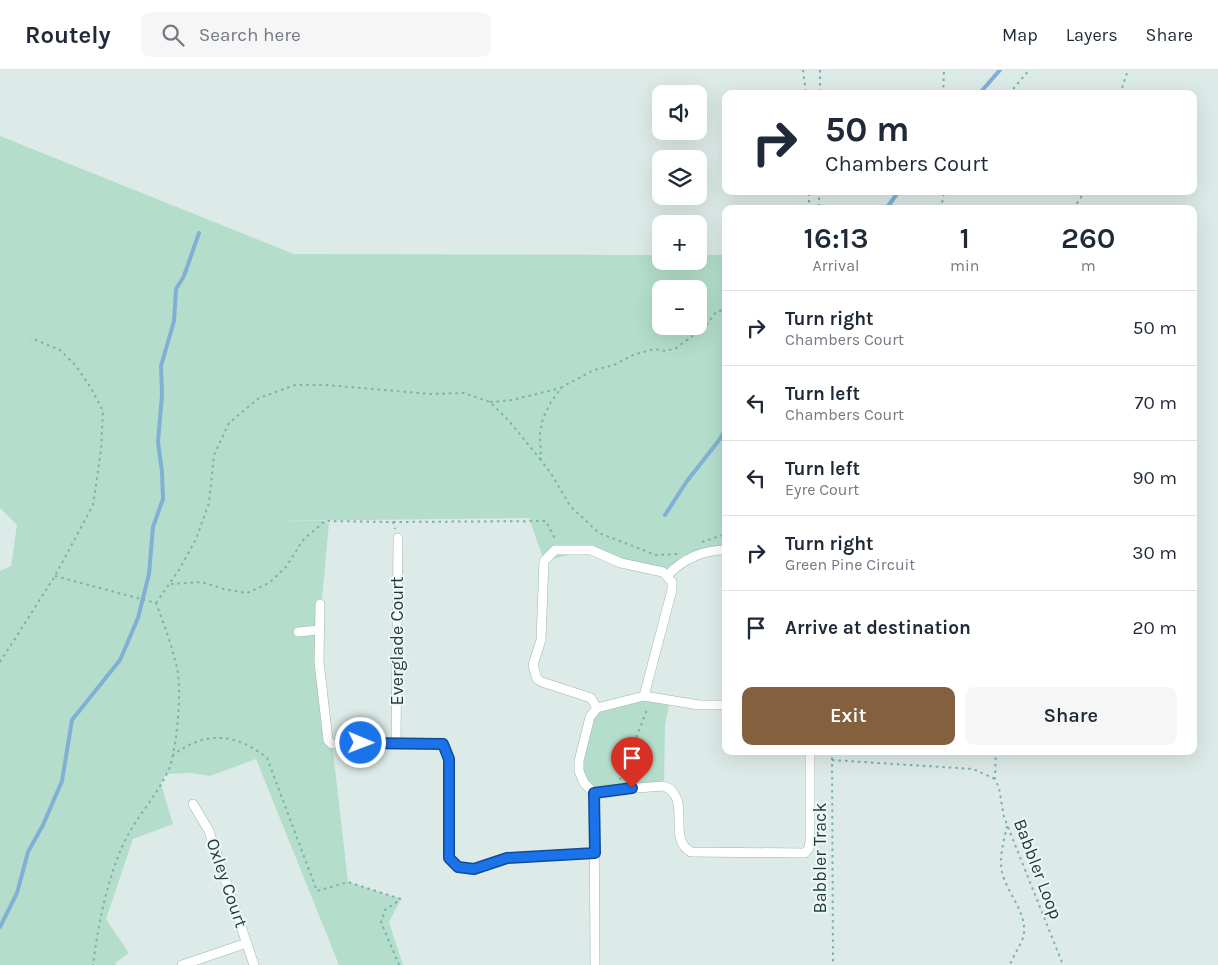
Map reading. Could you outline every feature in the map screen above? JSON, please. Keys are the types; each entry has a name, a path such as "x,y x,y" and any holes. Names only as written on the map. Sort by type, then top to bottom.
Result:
{"street":[{"name":"Everglade Court","path":"396,744 398,538"},
{"path":"597,708 591,698 542,682 537,679 535,673 533,664 541,640 544,561 555,550 592,550 621,563 652,568 668,575 672,582 672,590 648,696"},
{"path":"668,575 674,568 698,554 712,550 722,550"},
{"path":"320,604 321,681 328,740 332,744 443,744 449,759 449,858 458,867 474,869 507,858 595,853"},
{"path":"298,632 320,630"},
{"path":"595,965 594,793 584,783 579,771 578,761 590,717 597,708 648,696 700,705 722,705"},
{"path":"594,793 616,789 664,786 671,789 678,801 681,842 684,849 691,852 805,853 809,848 810,841 810,755"},
{"name":"Oxley Court","path":"193,804 209,831 254,965"},
{"path":"182,965 247,943"}],"path":[{"path":"803,70 806,90"},
{"path":"820,70 820,90"},
{"path":"943,90 944,70"},
{"path":"1012,90 1028,70"},
{"path":"1121,90 1128,70"},
{"path":"156,603 196,539 209,503 214,455 229,423 259,398 295,385 326,385 430,394 464,393 490,402 512,400 562,387 594,370 614,365 633,355 654,350 666,351 676,348 704,328 716,312 722,310"},
{"path":"0,662 55,576 93,505 101,450 102,411 92,388 76,366 60,350 31,338"},
{"path":"541,460 540,433 542,418 562,387"},
{"path":"490,402 509,420 541,460 570,506 599,533 656,555 673,555 681,552"},
{"path":"169,584 202,582 224,589 247,593 269,583 286,567 303,540 325,521 546,521 561,550"},
{"path":"393,522 398,538"},
{"path":"696,545 722,535"},
{"path":"55,576 156,603"},
{"path":"93,965 105,899 122,848 133,825 155,795 169,768 177,737 178,670 156,603"},
{"path":"616,789 648,696"},
{"path":"172,756 187,745 198,740 220,737 252,745 266,758 317,891 348,882 401,899 385,910 380,922 399,965"},
{"name":"Babbler Track","path":"832,755 833,965"},
{"name":"Babbler Loop","path":"996,755 996,779 1007,826 1064,965"},
{"path":"832,760 972,769 996,779"},
{"path":"1007,826 1003,843 1002,872 1020,911 1024,935 1013,954 1010,965"}],"green space":[{"path":"0,136 294,254 652,255 652,270 707,270 707,255 722,255 722,550 712,550 663,572 591,550 544,561 529,518 275,521 325,521 329,524 319,630 348,882 401,899 389,922 403,965 339,965 256,759 210,776 192,773 166,774 161,784 173,824 133,839 106,919 129,953 115,963 117,965 0,965 0,571 11,566 17,525 0,508"},
{"path":"627,700 670,700 665,725 664,786 594,793 579,771 590,717 597,708"}],"waterway":[{"path":"982,90 1000,70"},
{"path":"889,205 896,195"},
{"path":"0,927 17,893 28,852 43,825 62,781 72,720 120,660 138,618 149,574 153,527 163,499 158,442 162,395 161,366 174,321 176,289 184,276 199,233"},
{"path":"665,515 687,481 722,435"}],"route":[{"path":"361,743 443,744 449,759 449,858 458,867 464,869 474,869 507,858 595,853 594,793 632,788"}]}
